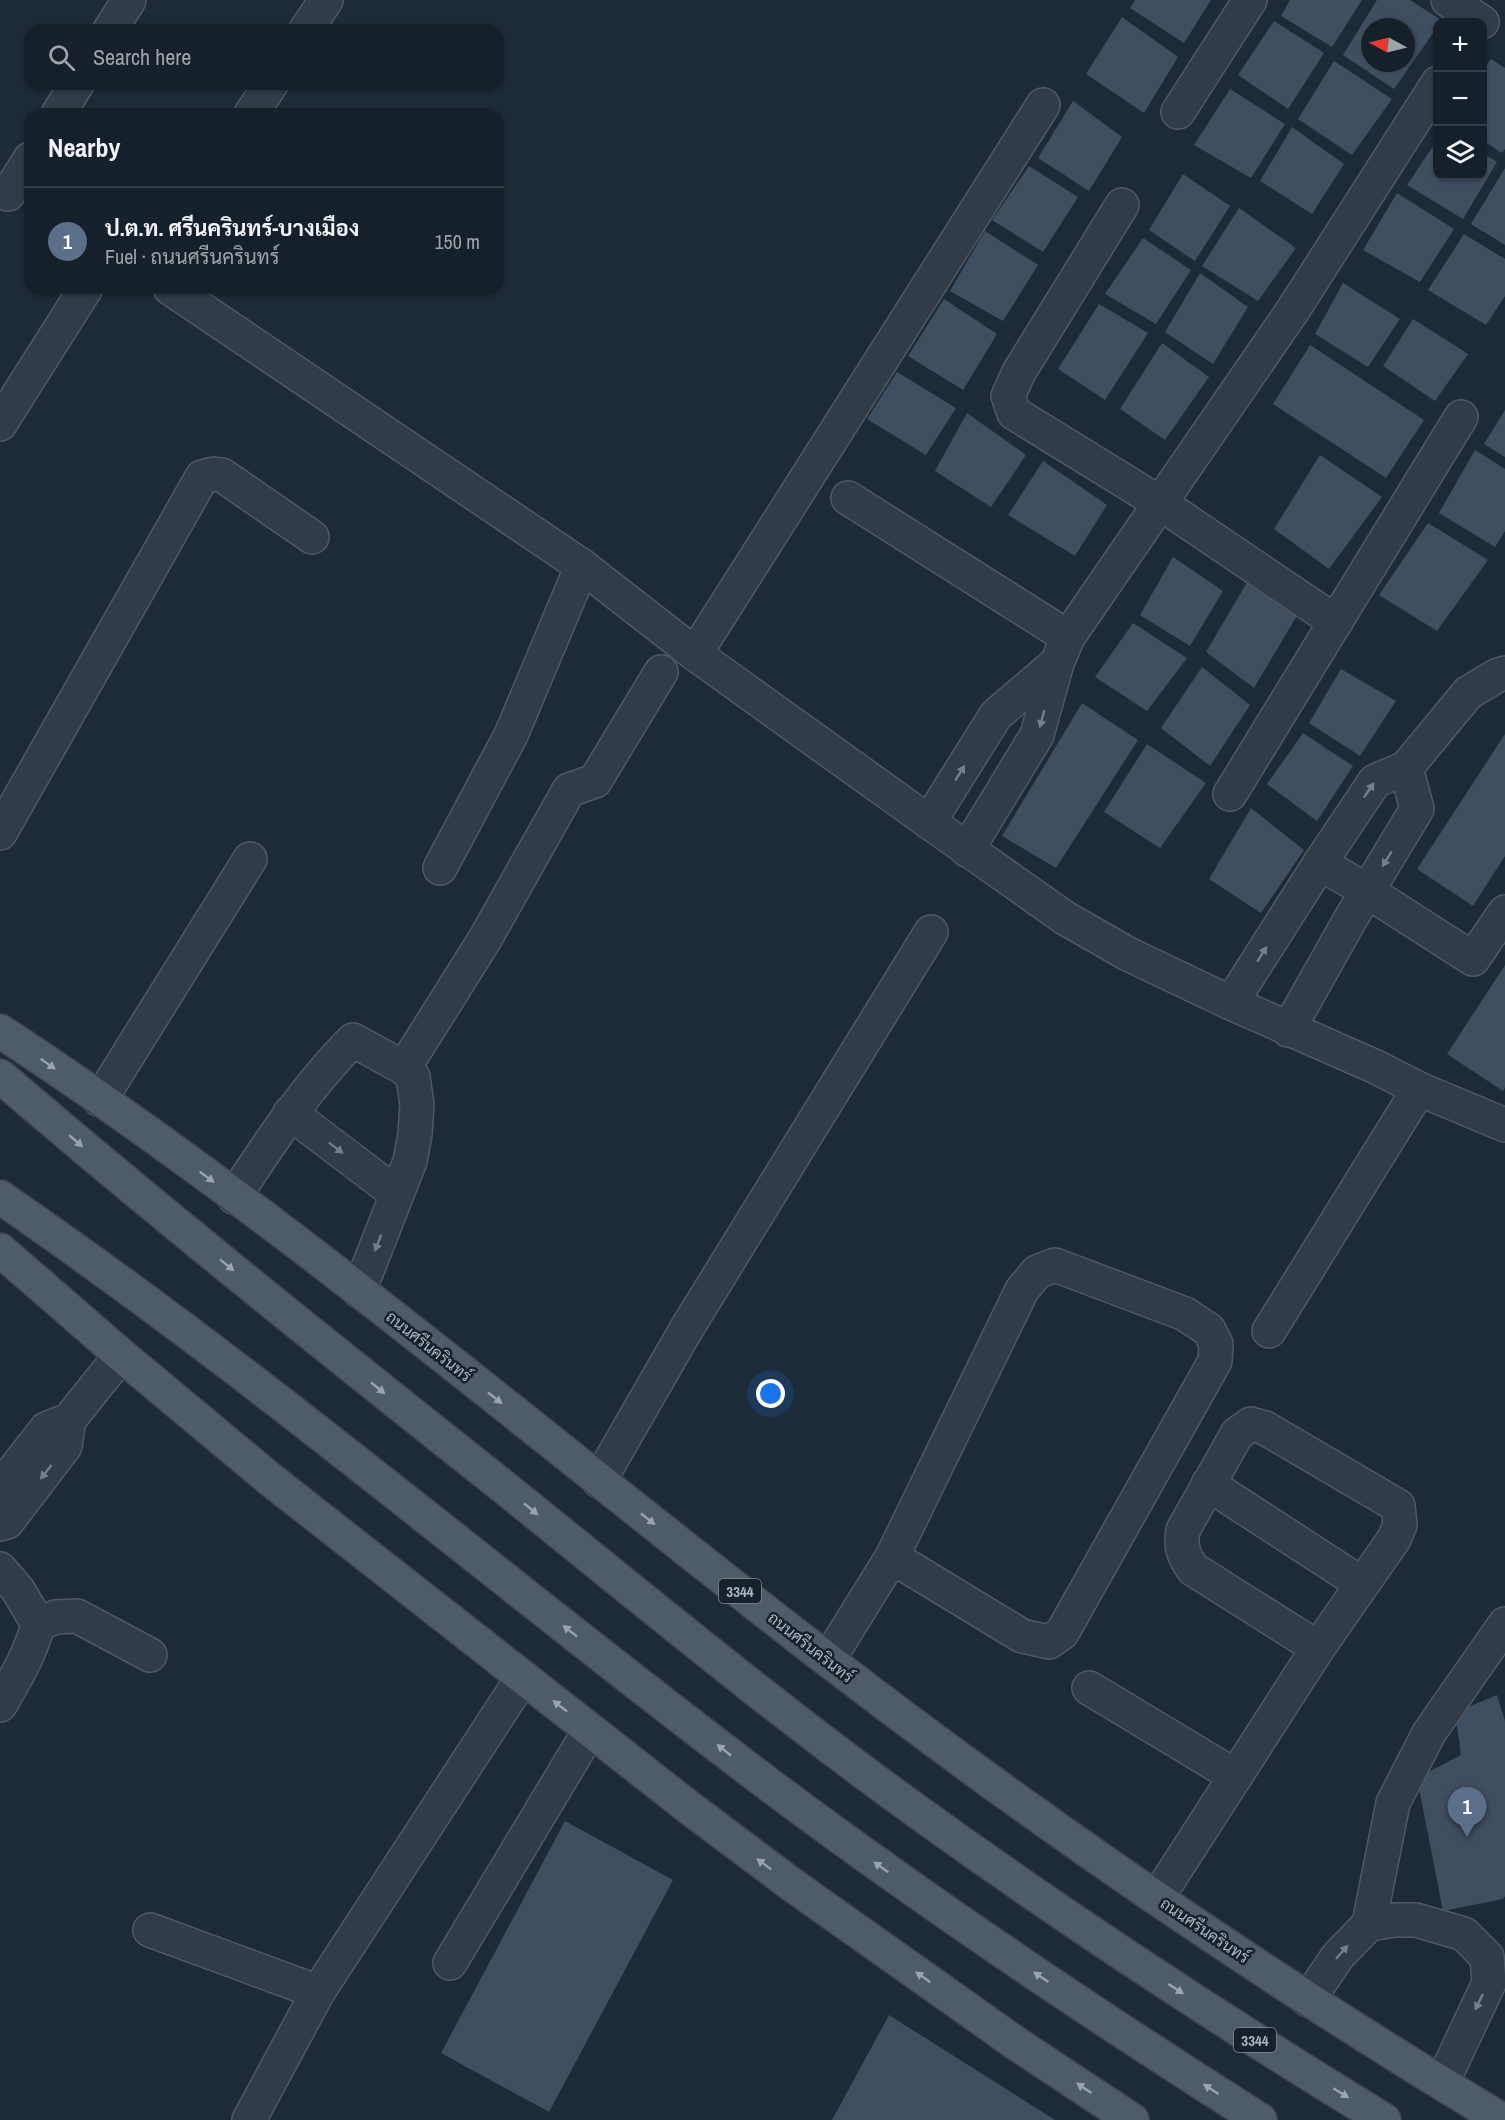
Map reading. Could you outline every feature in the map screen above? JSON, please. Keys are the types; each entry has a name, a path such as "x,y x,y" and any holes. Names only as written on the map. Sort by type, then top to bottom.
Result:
{"main road":[{"name":"ถนนศรีนครินทร์","path":"0,1031 234,1197 359,1291 828,1660 1041,1818 1308,2000 1502,2120"},
{"name":"3344","path":"0,1076 104,1166 311,1334 797,1721 925,1817 1127,1957 1384,2120"},
{"path":"0,1197 150,1304 755,1774 872,1861 1090,2009 1260,2120"},
{"path":"0,1250 121,1355 272,1480 590,1730 791,1884 1017,2044 1132,2120"}],"street":[{"path":"114,24 129,0"},
{"path":"310,24 326,0"},
{"path":"1178,112 1250,0"},
{"path":"1448,0 1482,17 1505,38"},
{"path":"929,822 996,715 1062,650 1293,310 1433,89"},
{"path":"62,108 73,90"},
{"path":"255,108 267,90"},
{"path":"695,654 1043,105"},
{"path":"13,197 24,172"},
{"path":"1122,205 1019,372 1008,396 1014,413 1160,503 1336,622"},
{"path":"0,424 83,294"},
{"path":"179,294 582,566 695,654 967,850 1074,923 1128,954 1231,1004 1376,1067 1419,1089 1505,1125"},
{"path":"1230,794 1461,417"},
{"path":"0,833 202,477 222,475 312,537"},
{"path":"848,498 1062,650"},
{"path":"440,868 511,735 582,566"},
{"path":"967,850 1037,735 1062,650"},
{"path":"404,1068 485,939 569,790 595,781 661,672"},
{"path":"1231,1004 1375,781 1406,768 1468,693 1505,673"},
{"path":"1288,1029 1417,809 1406,768"},
{"path":"100,1100 250,859"},
{"path":"1320,863 1473,959 1505,912"},
{"path":"599,1481 693,1318 931,932"},
{"path":"234,1197 290,1113 333,1060 354,1040 404,1068 413,1077 417,1105 410,1161 359,1291"},
{"path":"1269,1331 1419,1089"},
{"path":"290,1113 397,1194"},
{"path":"828,1660 892,1557 1022,1290 1037,1272 1055,1265 1185,1314 1209,1330 1216,1344 1215,1361 1062,1633 1049,1642 1022,1636 892,1557"},
{"path":"0,1524 7,1522 65,1446 69,1420 121,1355"},
{"path":"0,1488 46,1429 69,1420"},
{"path":"1157,1898 1318,1648 1394,1539 1400,1524 1398,1506 1265,1428 1251,1424 1237,1434 1183,1530 1181,1544 1185,1557 1193,1569 1318,1648"},
{"path":"1208,1484 1362,1584"},
{"path":"0,1569 18,1590 38,1624 21,1670 0,1705"},
{"path":"38,1624 56,1617 76,1616 150,1655"},
{"path":"1308,2000 1338,1956 1369,1924 1393,1803 1429,1733 1505,1624"},
{"path":"249,2120 318,1992 523,1677"},
{"path":"1089,1688 1235,1776"},
{"path":"450,1963 590,1730"},
{"path":"1369,1924 1416,1920 1464,1934 1496,1952 1489,1983 1442,2083"},
{"path":"150,1930 318,1992"}],"building":[{"path":"1135,0 1211,0 1184,43 1130,8"},
{"path":"1290,0 1362,0 1332,47 1281,16"},
{"path":"1377,0 1410,0 1438,18 1433,18 1433,33 1415,59 1415,18 1366,18"},
{"path":"1122,17 1178,57 1144,113 1086,74"},
{"path":"1274,21 1324,53 1288,109 1238,75"},
{"path":"1361,26 1361,67 1343,55"},
{"path":"1491,59 1505,68 1505,149 1502,153 1487,143 1487,65"},
{"path":"1334,61 1392,99 1352,155 1298,119"},
{"path":"1368,72 1406,72 1394,89"},
{"path":"1230,89 1285,124 1251,178 1194,145"},
{"path":"1073,101 1122,137 1089,191 1038,158"},
{"path":"1292,127 1344,164 1312,214 1260,181"},
{"path":"1433,146 1433,180 1486,180 1463,219 1407,185"},
{"path":"1487,156 1497,162 1487,179"},
{"path":"1029,166 1078,197 1043,252 992,220"},
{"path":"1505,168 1505,245 1471,224"},
{"path":"1183,174 1230,206 1195,261 1149,230"},
{"path":"1397,193 1454,229 1420,282 1363,250"},
{"path":"1239,208 1296,248 1258,301 1202,266"},
{"path":"985,231 1038,265 1003,321 950,291"},
{"path":"1464,234 1505,259 1505,296 1486,325 1428,290"},
{"path":"1143,238 1191,270 1156,324 1105,294"},
{"path":"1200,273 1248,307 1213,364 1165,332"},
{"path":"1343,283 1400,319 1368,367 1315,334"},
{"path":"944,299 997,334 963,390 908,356"},
{"path":"1099,304 1148,333 1105,400 1058,369"},
{"path":"1413,319 1468,354 1435,401 1383,366"},
{"path":"1162,343 1209,377 1165,440 1120,409"},
{"path":"1310,345 1424,420 1386,478 1273,404"},
{"path":"897,372 956,408 926,455 867,419"},
{"path":"1505,410 1505,457 1484,444"},
{"path":"967,413 1026,455 991,507 935,471"},
{"path":"1475,450 1505,469 1505,531 1495,547 1439,513"},
{"path":"1320,455 1382,497 1329,569 1274,529"},
{"path":"1043,461 1107,505 1075,556 1008,515"},
{"path":"1428,523 1488,560 1437,631 1379,595"},
{"path":"1173,557 1223,591 1190,646 1140,615"},
{"path":"1249,579 1298,614 1254,688 1206,652"},
{"path":"1133,623 1187,658 1147,711 1095,677"},
{"path":"1202,667 1250,705 1210,766 1161,728"},
{"path":"1341,669 1396,701 1360,756 1309,723"},
{"path":"1082,703 1138,740 1056,868 1002,836"},
{"path":"1303,733 1353,766 1317,821 1267,784"},
{"path":"1505,734 1505,856 1473,906 1417,869"},
{"path":"1147,744 1206,783 1160,848 1104,812"},
{"path":"1251,808 1304,850 1261,913 1209,879"},
{"path":"1505,965 1505,1087 1503,1091 1447,1054"},
{"path":"1497,1695 1505,1721 1505,1896 1503,1899 1443,1911 1417,1778 1461,1755 1455,1712"},
{"path":"565,1821 673,1880 549,2112 441,2053"},
{"path":"889,2015 1055,2120 832,2120"}],"place":[{"name":"ป.ต.ท. ศรีนครินทร์-บางเมือง","path":"1467,1837"}]}
